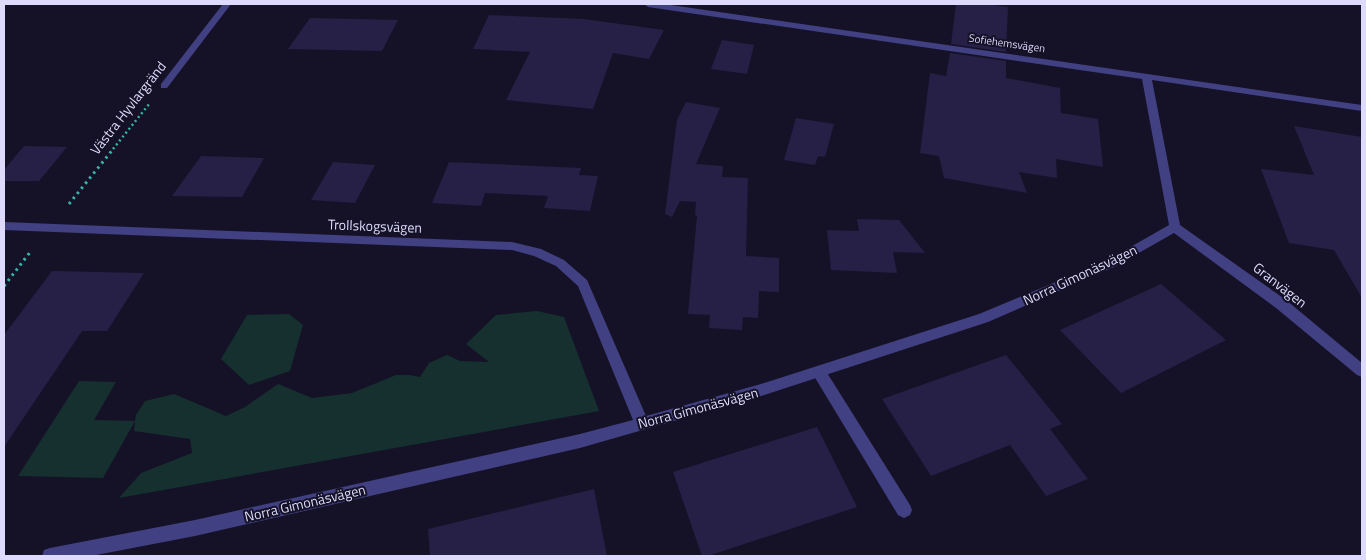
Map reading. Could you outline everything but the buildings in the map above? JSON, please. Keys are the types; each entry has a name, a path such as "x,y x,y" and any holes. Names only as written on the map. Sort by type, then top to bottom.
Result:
{"street":[{"name":"Västra Hyvlargränd","path":"164,86 227,4"},
{"name":"Sofiehemsvägen","path":"648,4 1362,108"},
{"path":"1146,76 1175,227"},
{"name":"Trollskogsvägen","path":"4,226 512,246 537,252 560,263 583,283 642,423"},
{"name":"Granvägen","path":"1175,227 1266,292 1362,371"},
{"name":"Norra Gimonäsvägen","path":"50,556 195,528 580,441 761,390 983,318 1110,264 1175,227"},
{"path":"819,372 904,510"}],"path":[{"name":"Västra Hyvlargränd","path":"4,286 164,86"}],"green space":[{"path":"537,311 564,317 599,411 119,498 141,473 192,453 190,439 134,431 136,415 145,401 174,394 226,416 245,407 278,384 312,398 352,393 396,375 420,377 429,363 447,355 460,361 489,362 466,344 496,315"},
{"path":"289,314 303,325 290,371 249,385 221,359 247,315"},
{"path":"79,381 116,382 94,420 135,421 103,478 18,476"}]}
